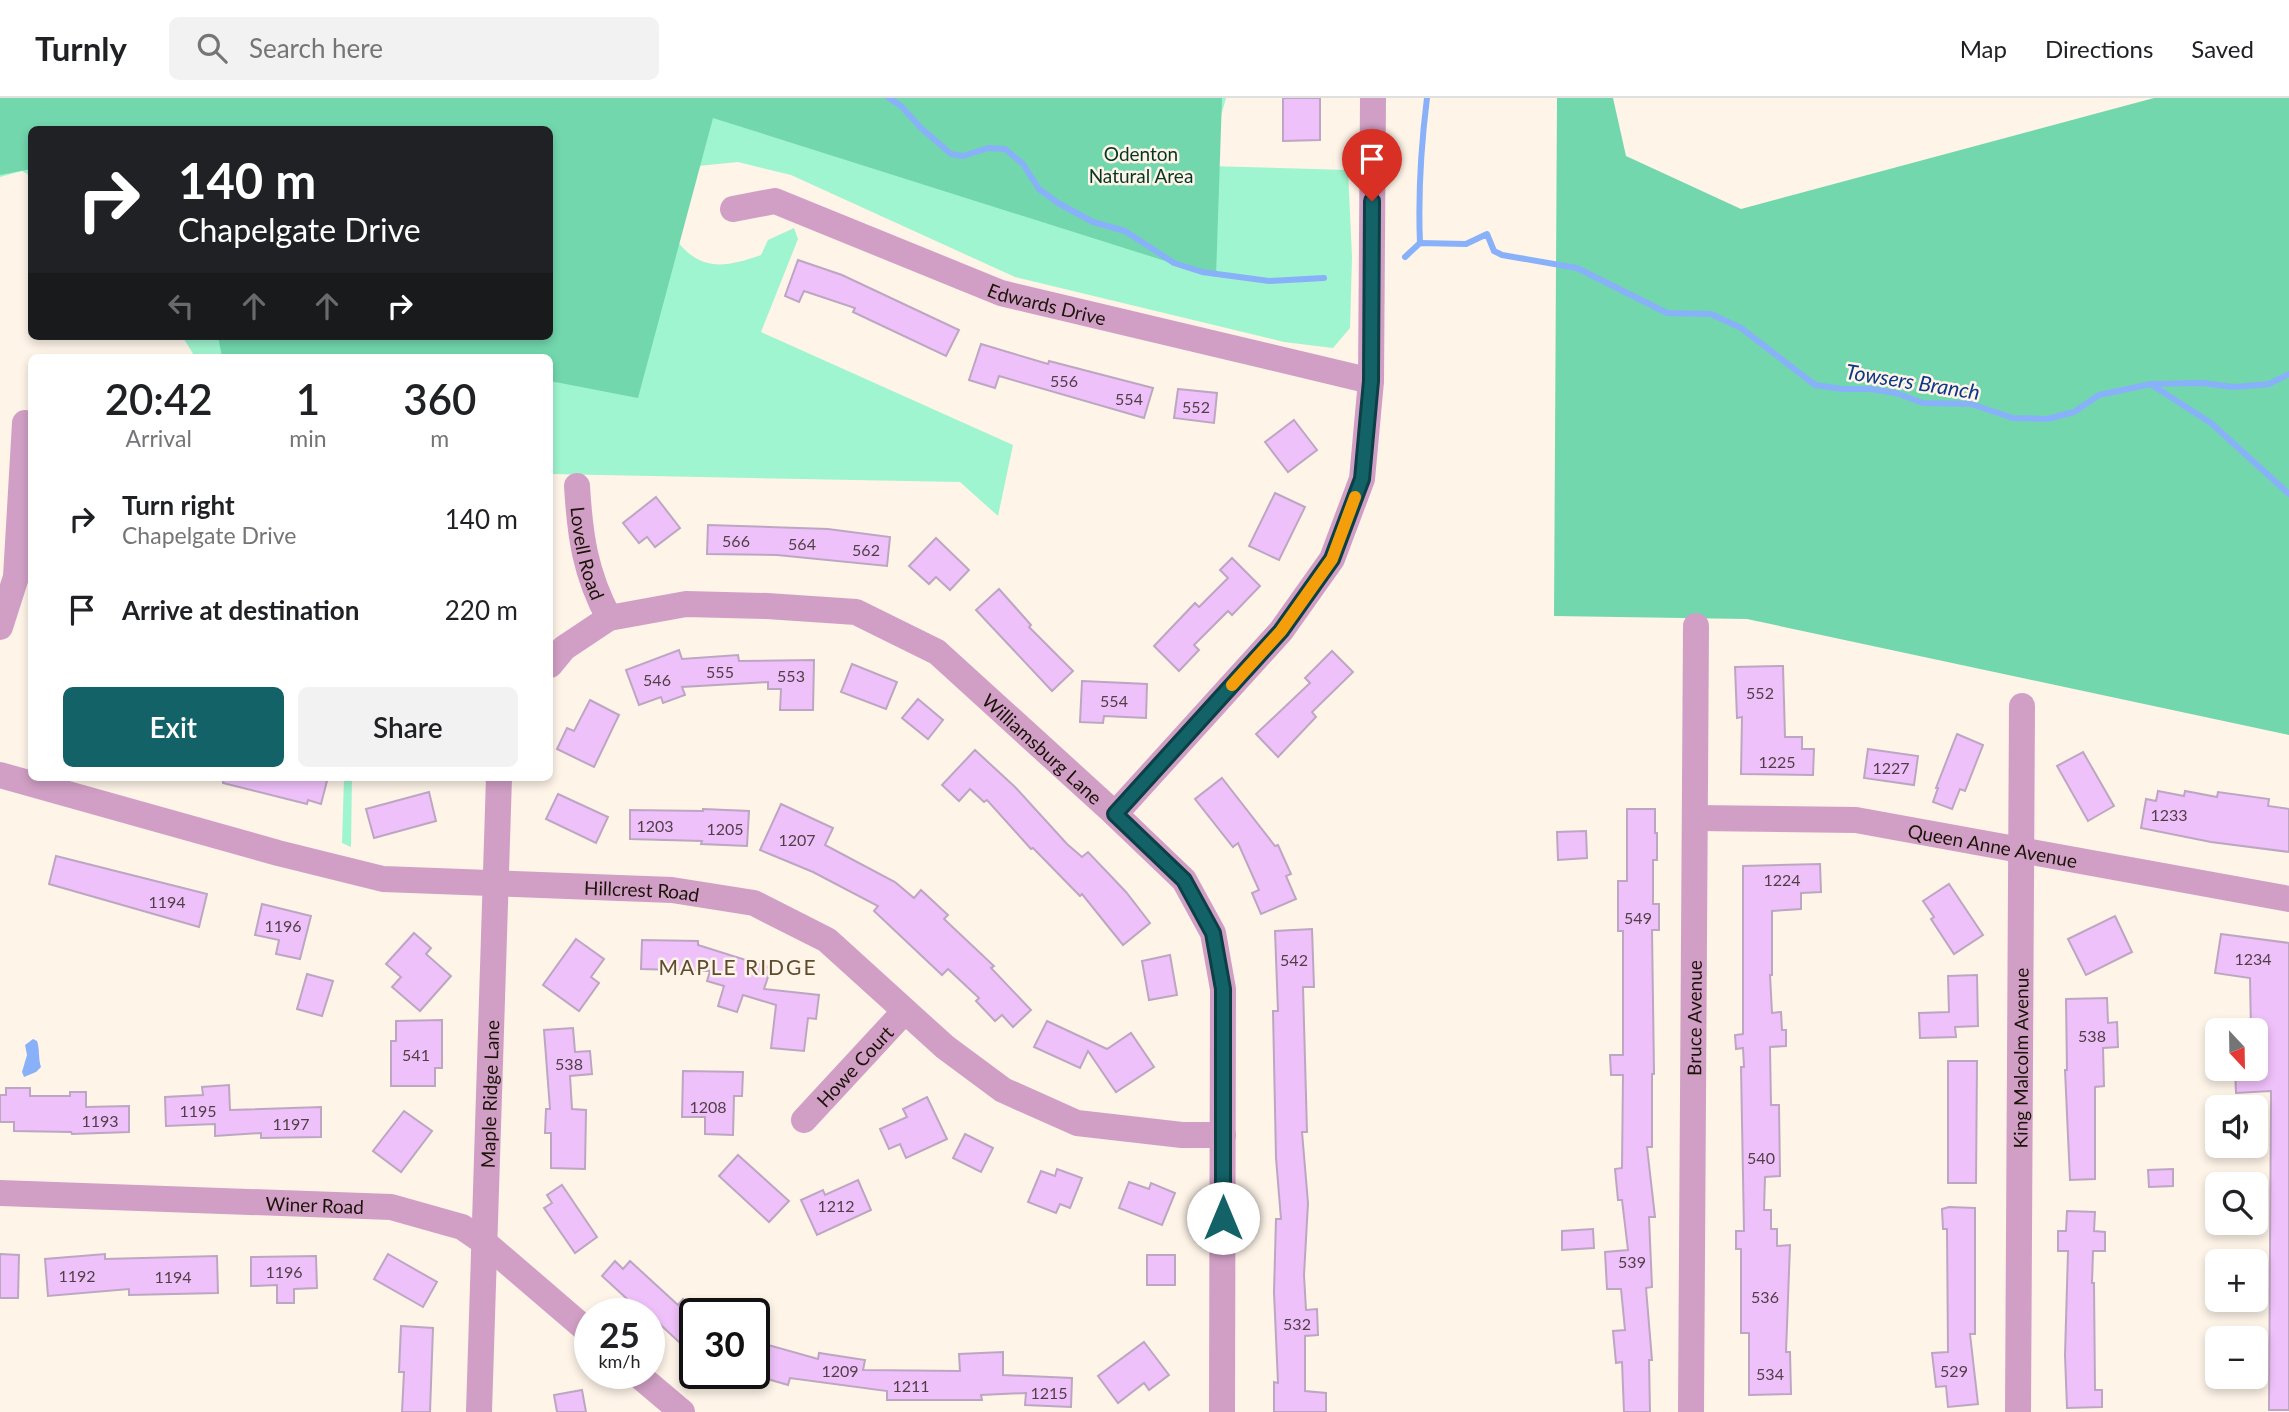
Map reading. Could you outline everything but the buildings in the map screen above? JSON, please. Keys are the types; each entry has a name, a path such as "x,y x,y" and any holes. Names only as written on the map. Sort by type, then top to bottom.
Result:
{"street":[{"path":"1115,814 1281,631 1332,559 1362,479 1371,381 1373,98"},
{"name":"Edwards Drive","path":"733,209 775,201 1001,293 1371,381"},
{"path":"0,627 16,577 25,424"},
{"name":"Lovell Road","path":"578,486 580,536 595,591 609,618"},
{"name":"Williamsburg Lane","path":"609,618 686,604 856,612 937,652 1184,880 1213,933 1223,989 1222,1412"},
{"path":"553,662 564,648 609,618"},
{"name":"Bruce Avenue","path":"1691,1412 1696,626"},
{"name":"King Malcolm Avenue","path":"2018,1412 2022,706"},
{"name":"Hillcrest Road","path":"0,775 278,853 383,878 495,885 671,890 754,903 827,940 945,1047 1003,1090 1077,1123 1182,1135 1223,1135"},
{"name":"Maple Ridge Lane","path":"479,1412 499,781"},
{"name":"Queen Anne Avenue","path":"1696,818 1856,820 2289,899"},
{"name":"Howe Court","path":"804,1121 905,1012"},
{"name":"Winer Road","path":"0,1193 391,1207 462,1227 484,1242 574,1319"},
{"path":"655,1389 682,1412"}],"green space":[{"name":"Odenton Natural Area","path":"0,98 1226,98 1207,166 1348,170 1352,257 1350,328 1333,348 1284,342 1015,277 791,175 738,162 698,166 674,237 683,248 703,262 735,263 761,255 768,240 794,228 798,239 761,332 1013,445 998,516 960,482 553,474 553,354 193,354 184,340 553,340 553,126 28,126 28,174 22,171 0,177"},
{"name":"Odenton Natural Area","path":"0,98 1222,98 1216,277 713,118 638,398 553,382 553,354 221,354 219,340 553,340 553,126 28,126 28,170 0,175"},
{"path":"1557,98 1613,98 1626,156 1741,209 2154,98 2289,98 2289,735 1747,619 1554,616"},
{"path":"344,781 352,781 351,847 342,843"}],"water":[{"path":"33,1039 38,1044 41,1067 24,1077 22,1072 27,1055 25,1045"}],"waterway":[{"name":"Towsers Branch","path":"889,98 901,106 951,154 963,156 988,148 1005,149 1023,164 1039,189 1058,203 1093,222 1125,231 1174,263 1202,272 1269,281 1324,278"},
{"path":"1420,243 1420,170 1427,98"},
{"name":"Towsers Branch","path":"1405,257 1420,243 1466,244 1487,234 1494,251 1502,255 1577,268 1667,313 1711,314 1741,328 1815,385 1896,393 1923,403 1971,404 2013,418 2047,419 2074,412 2099,395 2151,384 2202,383 2234,387 2269,384 2289,374"},
{"path":"2152,385 2211,423 2289,494"}],"slow traffic":[{"path":"1232,685 1281,631 1332,559 1355,497"}],"district":[{"name":"MAPLE RIDGE","path":"738,966"}],"route":[{"path":"1223,1218 1223,989 1213,933 1184,880 1115,814 1281,631 1332,559 1362,479 1371,381 1372,201"}]}
